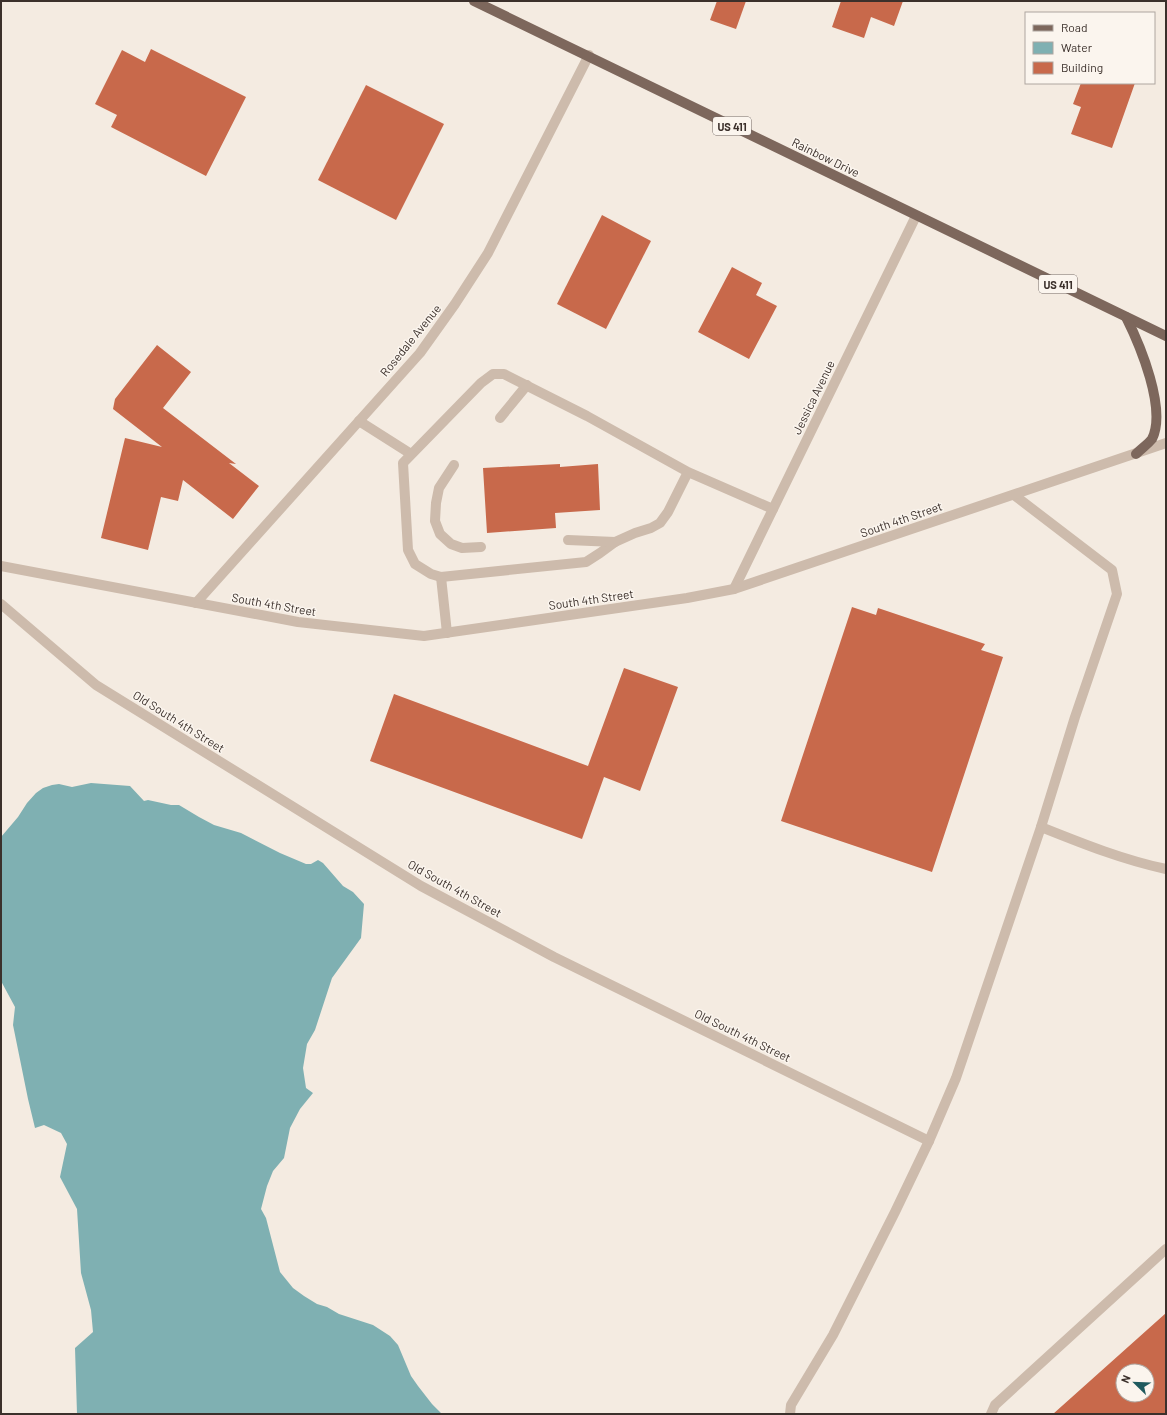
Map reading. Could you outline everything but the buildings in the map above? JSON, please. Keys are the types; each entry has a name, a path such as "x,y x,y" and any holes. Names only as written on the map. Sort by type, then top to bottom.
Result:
{"main road":[{"name":"Rainbow Drive","path":"474,1 1166,336"},
{"path":"1126,317 1140,345 1149,370 1157,405 1156,426 1152,439 1136,454"}],"street":[{"name":"Rosedale Avenue","path":"196,603 420,353 455,304 488,253 589,56"},
{"name":"Jessica Avenue","path":"734,589 916,216"},
{"path":"688,472 668,512 660,523 615,542 586,562 441,577 431,574 415,564 408,550 403,463 481,383 493,374 504,374 527,385 587,416 688,472 773,509"},
{"path":"500,418 527,385"},
{"path":"359,421 411,454"},
{"name":"South 4th Street","path":"1,566 298,622 424,636 447,634 679,599 734,589 1166,443"},
{"path":"454,465 439,488 435,521 440,534 451,544 462,548 481,547"},
{"path":"790,1414 791,1405 833,1335 895,1212 929,1141 956,1078 1117,594 1112,570 1014,495"},
{"path":"568,540 615,542"},
{"path":"441,577 447,634"},
{"name":"Old South 4th Street","path":"1,604 96,685 421,886 554,957 929,1141"},
{"path":"1040,826 1090,846 1151,865 1166,868"},
{"path":"991,1414 995,1405 1166,1249"}],"water":[{"path":"91,783 130,786 144,801 148,800 171,805 179,805 214,825 241,833 280,853 306,864 311,864 318,860 323,863 343,886 353,892 364,904 361,938 332,978 315,1030 307,1044 303,1068 306,1088 313,1093 300,1109 290,1128 284,1158 273,1171 267,1186 261,1209 266,1218 280,1272 293,1288 317,1304 327,1307 339,1314 373,1325 390,1336 398,1345 411,1376 432,1404 442,1414 77,1414 75,1348 93,1332 91,1310 81,1273 77,1209 60,1177 67,1144 61,1133 44,1125 35,1128 13,1025 15,1007 1,981 1,837 18,817 27,803 43,788 59,784 72,787"}]}
